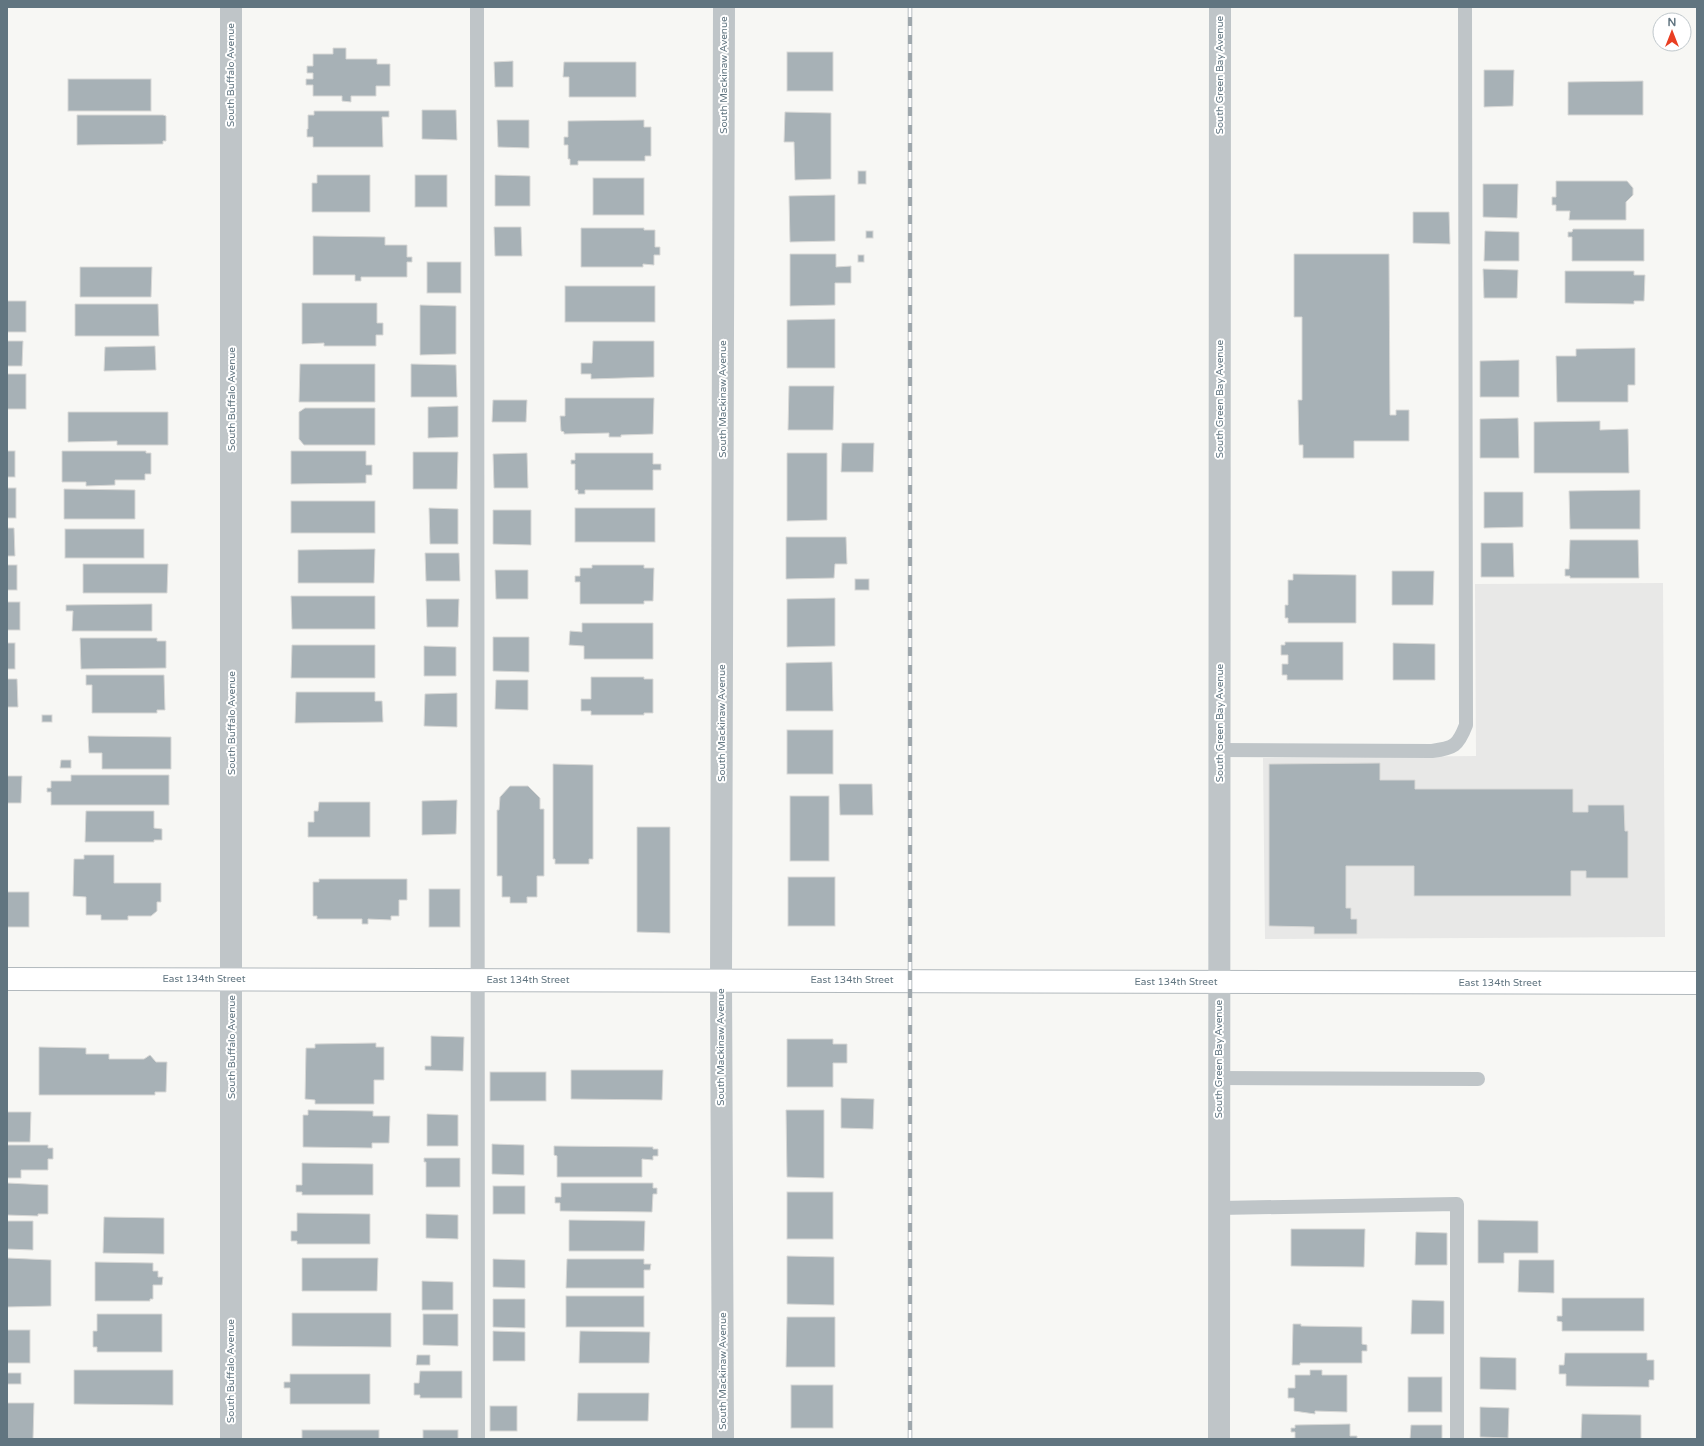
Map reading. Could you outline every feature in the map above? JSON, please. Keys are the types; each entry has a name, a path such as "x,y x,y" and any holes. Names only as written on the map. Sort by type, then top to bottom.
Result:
{"street":[{"name":"South Buffalo Avenue","path":"231,7 231,1439"},
{"name":"South Mackinaw Avenue","path":"723,1439 721,980 724,7"},
{"name":"South Green Bay Avenue","path":"1219,1439 1220,7"},
{"name":"East 134th Street","path":"7,979 1697,983"}],"lane":[{"path":"478,7 478,1439"},
{"path":"1220,750 1432,751 1451,748 1460,740 1466,725 1465,7"},
{"path":"1219,1078 1478,1079"},
{"path":"1219,1208 1457,1204 1457,1439"}],"shaded area":[{"path":"1663,583 1665,937 1265,939 1263,758 1476,756 1475,584"}],"building":[{"path":"333,48 346,48 346,59 377,59 377,64 390,64 390,86 376,86 376,96 351,96 351,102 342,101 342,96 313,96 313,85 306,85 306,79 313,79 313,73 307,73 307,66 313,66 313,54 333,54"},
{"path":"787,52 833,52 833,91 787,91"},
{"path":"513,61 513,87 495,87 494,62"},
{"path":"564,62 636,62 636,97 569,97 569,77 563,77"},
{"path":"1484,70 1514,70 1513,106 1484,107"},
{"path":"68,79 151,79 151,111 68,111"},
{"path":"1643,81 1643,115 1568,115 1568,82"},
{"path":"422,110 456,110 457,140 422,139"},
{"path":"314,111 389,111 389,117 382,117 383,147 313,147 313,137 307,137 307,129 308,115 314,115"},
{"path":"785,112 831,113 831,179 795,180 794,142 784,142"},
{"path":"77,115 163,115 166,116 166,141 163,141 163,144 77,145"},
{"path":"497,120 529,120 529,148 498,147"},
{"path":"644,120 644,127 651,127 651,156 645,156 645,161 578,161 578,165 570,165 570,159 568,159 568,145 564,145 564,137 568,137 568,121"},
{"path":"858,171 866,171 866,184 858,184"},
{"path":"317,175 370,175 370,212 312,212 312,183 317,183"},
{"path":"415,175 447,175 447,207 415,207"},
{"path":"495,175 530,176 530,206 495,206"},
{"path":"593,178 644,178 644,215 593,215"},
{"path":"1556,181 1627,181 1633,188 1633,195 1626,202 1626,220 1569,220 1570,211 1556,211 1556,205 1552,205 1552,197 1556,197"},
{"path":"1483,184 1518,184 1517,218 1483,217"},
{"path":"835,195 835,241 790,242 789,196"},
{"path":"1413,212 1449,212 1450,244 1413,243"},
{"path":"494,227 521,227 522,256 495,256"},
{"path":"581,228 644,228 644,230 655,230 655,247 660,247 660,255 654,255 654,265 643,264 643,267 581,267"},
{"path":"1573,229 1644,229 1644,261 1572,261 1572,237 1568,237 1568,232 1572,232"},
{"path":"866,231 873,231 873,238 866,238"},
{"path":"1485,231 1519,232 1519,261 1484,261"},
{"path":"313,236 385,237 385,245 407,245 407,257 412,257 412,262 407,262 407,277 361,277 361,281 355,281 355,275 313,275"},
{"path":"790,254 836,254 836,267 851,266 851,283 835,283 835,305 790,306"},
{"path":"1294,254 1389,254 1390,415 1396,415 1396,410 1409,410 1409,441 1354,441 1354,458 1303,458 1303,445 1299,445 1298,400 1302,400 1302,317 1294,317"},
{"path":"858,255 864,255 864,262 858,262"},
{"path":"427,262 461,262 461,293 427,293"},
{"path":"80,267 152,267 151,297 80,297"},
{"path":"1483,269 1518,270 1517,298 1484,298"},
{"path":"1565,271 1634,271 1634,275 1645,275 1644,301 1634,301 1634,304 1565,303"},
{"path":"565,286 655,286 655,322 565,322"},
{"path":"7,301 26,301 26,332 7,332"},
{"path":"302,303 377,303 377,323 383,323 383,335 376,335 376,346 324,346 324,343 302,344"},
{"path":"75,304 158,304 159,336 75,336"},
{"path":"420,305 456,306 456,354 420,355"},
{"path":"835,319 835,368 787,368 787,320"},
{"path":"7,341 23,341 22,366 7,366"},
{"path":"593,341 654,341 654,377 591,379 591,374 581,374 581,363 592,363"},
{"path":"155,346 156,370 104,371 105,347"},
{"path":"1635,348 1635,385 1628,385 1628,402 1557,402 1556,356 1576,356 1576,349"},
{"path":"1519,360 1519,397 1480,397 1480,361"},
{"path":"300,364 375,364 375,402 299,402"},
{"path":"411,364 456,365 457,397 411,397"},
{"path":"7,374 26,374 26,409 7,409"},
{"path":"789,386 834,386 833,430 788,430"},
{"path":"565,398 654,398 653,434 609,437 609,433 564,434 564,432 561,431 560,416 565,416"},
{"path":"493,400 527,400 526,422 492,422"},
{"path":"458,406 458,437 428,438 428,407"},
{"path":"305,408 375,408 375,445 304,445 299,439 299,412"},
{"path":"68,412 168,412 168,445 117,445 117,441 68,442"},
{"path":"1518,418 1519,458 1480,458 1480,419"},
{"path":"1600,421 1600,430 1628,429 1629,473 1534,473 1534,422"},
{"path":"842,443 874,443 873,472 841,472"},
{"path":"7,451 15,451 15,477 7,477"},
{"path":"62,451 146,451 146,453 151,453 151,474 145,474 145,480 115,480 115,485 86,486 86,482 62,482"},
{"path":"291,451 366,451 366,465 372,465 372,475 366,475 366,483 291,484"},
{"path":"413,452 458,452 457,489 413,489"},
{"path":"527,453 528,488 494,488 493,454"},
{"path":"575,453 653,453 653,464 661,464 661,470 653,470 653,490 585,490 585,494 578,494 578,490 575,490 575,464 571,464 571,460 575,460"},
{"path":"787,453 827,453 827,520 787,521"},
{"path":"7,488 16,488 16,518 7,518"},
{"path":"64,489 135,490 135,519 64,519"},
{"path":"1640,490 1640,529 1570,529 1569,491"},
{"path":"1484,492 1523,492 1523,527 1484,528"},
{"path":"291,501 375,501 375,533 291,533"},
{"path":"429,508 458,509 458,544 430,544"},
{"path":"575,508 655,508 655,542 575,542"},
{"path":"493,510 531,510 531,545 493,544"},
{"path":"7,528 14,528 15,556 7,556"},
{"path":"65,529 144,529 144,558 65,558"},
{"path":"786,537 846,537 847,564 835,564 834,578 786,579"},
{"path":"1570,540 1638,540 1639,578 1570,578 1570,576 1565,576 1565,569 1569,569"},
{"path":"1481,543 1513,543 1514,577 1481,577"},
{"path":"375,549 374,583 298,583 298,550"},
{"path":"425,553 459,553 460,581 426,581"},
{"path":"83,564 168,564 167,593 83,593"},
{"path":"7,565 17,565 17,590 7,590"},
{"path":"592,565 644,565 644,568 654,568 653,601 644,601 644,604 580,604 580,582 575,582 575,576 580,576 580,568 592,568"},
{"path":"495,570 528,570 528,599 496,599"},
{"path":"1392,571 1434,571 1433,605 1392,605"},
{"path":"1293,574 1356,575 1356,623 1288,623 1288,618 1285,618 1285,605 1288,605 1288,580 1293,580"},
{"path":"855,579 869,579 869,590 855,590"},
{"path":"291,596 375,596 375,629 292,629"},
{"path":"835,598 835,646 787,647 787,599"},
{"path":"426,599 459,599 458,627 427,627"},
{"path":"7,602 20,602 20,630 7,630"},
{"path":"152,604 152,631 72,631 73,611 66,611 66,605"},
{"path":"582,623 653,623 653,659 584,659 584,646 569,645 570,631 582,632"},
{"path":"493,637 529,637 529,672 493,671"},
{"path":"80,638 157,638 157,641 166,641 166,668 81,669"},
{"path":"1285,642 1343,642 1343,680 1287,680 1287,675 1282,675 1282,664 1288,664 1288,655 1281,655 1281,645 1285,645"},
{"path":"7,643 15,643 15,669 7,669"},
{"path":"1393,643 1435,644 1435,680 1393,680"},
{"path":"292,645 375,645 375,678 291,678"},
{"path":"424,646 456,647 456,676 424,676"},
{"path":"832,662 833,711 786,711 786,663"},
{"path":"86,675 164,675 165,710 157,710 157,713 92,713 92,685 86,685"},
{"path":"591,677 644,677 644,679 653,679 653,713 644,713 644,715 591,715 591,711 581,711 581,699 591,699"},
{"path":"7,679 17,679 18,707 7,707"},
{"path":"496,680 528,680 528,710 495,709"},
{"path":"296,692 375,692 375,701 382,701 383,722 295,723"},
{"path":"457,693 457,727 424,726 425,694"},
{"path":"42,715 52,715 52,722 42,722"},
{"path":"787,730 833,730 833,774 787,774"},
{"path":"88,736 171,737 171,769 102,769 102,753 89,753"},
{"path":"61,760 71,760 71,768 60,768"},
{"path":"1380,763 1380,780 1415,780 1415,789 1573,789 1573,812 1588,812 1588,805 1624,805 1625,831 1628,831 1628,878 1586,878 1586,871 1571,871 1571,896 1414,896 1414,866 1346,866 1346,908 1351,908 1351,919 1357,919 1357,934 1314,934 1314,927 1269,926 1269,764"},
{"path":"553,764 593,765 593,859 589,859 589,864 555,864 555,859 553,859"},
{"path":"71,775 169,775 169,805 51,805 51,792 47,792 47,788 51,788 51,781 71,781"},
{"path":"7,776 22,776 21,803 7,803"},
{"path":"839,784 872,784 873,815 840,815"},
{"path":"510,786 528,786 540,798 540,809 544,809 544,876 537,876 537,897 527,897 527,903 510,903 510,897 502,897 502,876 497,876 497,810 499,810 500,797"},
{"path":"790,796 829,796 829,861 790,861"},
{"path":"457,800 456,834 422,835 422,801"},
{"path":"319,802 370,802 370,837 308,837 308,822 314,822 314,811 318,811"},
{"path":"86,811 154,811 154,828 162,829 162,840 154,840 154,842 85,842"},
{"path":"637,827 670,827 670,933 637,932"},
{"path":"84,855 114,855 114,883 161,883 161,902 157,902 157,911 151,916 128,916 128,920 101,920 101,915 86,915 86,897 73,896 74,859 84,859"},
{"path":"788,877 835,877 835,926 788,926"},
{"path":"319,879 407,879 407,900 399,900 399,916 391,916 391,920 368,919 368,924 362,924 362,919 317,919 317,916 313,916 313,882 319,882"},
{"path":"429,889 460,889 460,927 429,927"},
{"path":"7,892 29,892 29,927 7,927"},
{"path":"431,1036 464,1037 463,1071 425,1070 425,1066 431,1066"},
{"path":"787,1039 833,1039 833,1044 847,1044 847,1063 833,1063 833,1087 787,1087"},
{"path":"376,1043 376,1047 384,1047 384,1080 374,1080 374,1104 315,1104 315,1100 305,1099 306,1048 315,1048 315,1044"},
{"path":"39,1047 86,1048 86,1054 109,1054 109,1059 144,1059 150,1055 156,1062 167,1062 166,1092 155,1092 155,1095 39,1095"},
{"path":"571,1070 663,1070 662,1100 571,1099"},
{"path":"490,1072 546,1072 546,1101 490,1101"},
{"path":"841,1098 874,1099 873,1129 841,1128"},
{"path":"308,1110 373,1111 373,1116 390,1116 389,1143 372,1143 372,1148 303,1147 303,1115 308,1115"},
{"path":"786,1110 824,1110 824,1178 787,1177"},
{"path":"7,1112 31,1112 30,1142 7,1142"},
{"path":"427,1114 458,1115 458,1146 427,1146"},
{"path":"492,1144 524,1145 524,1175 492,1174"},
{"path":"7,1145 48,1145 48,1148 53,1148 53,1159 48,1159 48,1170 21,1170 21,1178 7,1178"},
{"path":"554,1146 653,1147 653,1149 658,1149 658,1156 653,1156 653,1160 642,1159 642,1177 557,1177 557,1156 554,1155"},
{"path":"424,1158 460,1158 460,1187 426,1187 426,1162 424,1162"},
{"path":"302,1163 373,1164 373,1195 302,1195 302,1192 296,1192 296,1185 302,1185"},
{"path":"7,1183 48,1185 48,1214 38,1214 38,1216 7,1215"},
{"path":"561,1183 653,1183 653,1188 657,1188 657,1194 653,1194 652,1212 560,1211 560,1203 555,1203 555,1197 561,1197"},
{"path":"493,1186 525,1186 525,1214 493,1214"},
{"path":"787,1192 833,1192 833,1239 787,1239"},
{"path":"297,1213 370,1214 370,1244 297,1244 297,1241 291,1241 291,1231 297,1231"},
{"path":"426,1214 458,1215 458,1239 426,1238"},
{"path":"104,1217 164,1218 164,1254 103,1253"},
{"path":"569,1220 645,1221 644,1251 569,1251"},
{"path":"1478,1220 1538,1221 1538,1253 1504,1253 1504,1263 1478,1263"},
{"path":"7,1221 33,1221 33,1250 7,1249"},
{"path":"1291,1229 1365,1229 1364,1267 1291,1266"},
{"path":"1416,1232 1447,1233 1447,1265 1415,1265"},
{"path":"787,1256 834,1257 834,1305 787,1304"},
{"path":"7,1258 51,1260 51,1306 7,1307"},
{"path":"302,1258 378,1258 377,1291 302,1291"},
{"path":"493,1259 525,1260 525,1288 493,1287"},
{"path":"567,1259 644,1259 644,1264 651,1264 650,1270 644,1270 644,1288 566,1288"},
{"path":"1519,1260 1554,1260 1554,1293 1518,1292"},
{"path":"95,1262 153,1263 153,1271 158,1271 158,1277 163,1277 162,1285 153,1285 153,1299 150,1299 150,1301 95,1301"},
{"path":"422,1281 453,1282 453,1310 422,1310"},
{"path":"566,1296 644,1296 644,1327 566,1327"},
{"path":"1562,1298 1644,1298 1644,1331 1562,1331 1562,1322 1557,1321 1557,1316 1562,1316"},
{"path":"493,1299 525,1299 525,1328 493,1327"},
{"path":"1412,1300 1444,1301 1444,1334 1411,1334"},
{"path":"292,1313 391,1313 391,1347 292,1346"},
{"path":"97,1314 162,1314 162,1352 97,1352 97,1347 93,1347 93,1331 97,1331"},
{"path":"423,1314 458,1314 458,1346 423,1345"},
{"path":"787,1317 835,1317 835,1367 786,1367"},
{"path":"1293,1324 1301,1324 1301,1326 1362,1327 1362,1344 1367,1345 1367,1351 1362,1351 1362,1363 1300,1363 1300,1365 1292,1365"},
{"path":"7,1330 30,1330 30,1363 7,1363"},
{"path":"493,1331 525,1332 525,1361 493,1361"},
{"path":"580,1331 650,1332 649,1363 579,1363"},
{"path":"1565,1353 1647,1353 1647,1360 1654,1360 1654,1380 1649,1380 1649,1387 1566,1386 1566,1374 1559,1374 1559,1365 1564,1365"},
{"path":"417,1355 430,1355 430,1365 416,1365"},
{"path":"1480,1357 1516,1358 1516,1390 1480,1389"},
{"path":"74,1370 173,1370 173,1405 74,1404"},
{"path":"1310,1370 1322,1370 1322,1375 1347,1375 1347,1412 1315,1411 1315,1414 1294,1411 1294,1398 1288,1398 1288,1388 1295,1388 1295,1375 1310,1375"},
{"path":"420,1371 462,1371 462,1398 420,1398 420,1395 414,1395 414,1383 419,1383"},
{"path":"7,1373 21,1373 21,1384 7,1384"},
{"path":"290,1374 370,1374 370,1404 290,1404 290,1388 284,1388 284,1382 290,1382"},
{"path":"1408,1377 1442,1377 1442,1412 1408,1412"},
{"path":"791,1385 833,1385 833,1428 791,1428"},
{"path":"578,1393 649,1393 648,1421 577,1421"},
{"path":"7,1403 34,1403 33,1439 7,1439"},
{"path":"490,1406 517,1406 517,1431 490,1431"},
{"path":"1480,1407 1509,1408 1508,1438 1480,1437"},
{"path":"1582,1414 1641,1415 1641,1439 1581,1439"},
{"path":"1350,1424 1350,1436 1357,1436 1357,1439 1288,1439 1295,1438 1295,1432 1291,1432 1291,1428 1295,1428 1295,1425"},
{"path":"1411,1425 1442,1425 1442,1439 1410,1439"},
{"path":"302,1430 379,1430 379,1439 302,1439"},
{"path":"423,1430 458,1430 458,1439 423,1439"}],"railway":[{"path":"910,7 910,1439"}]}
